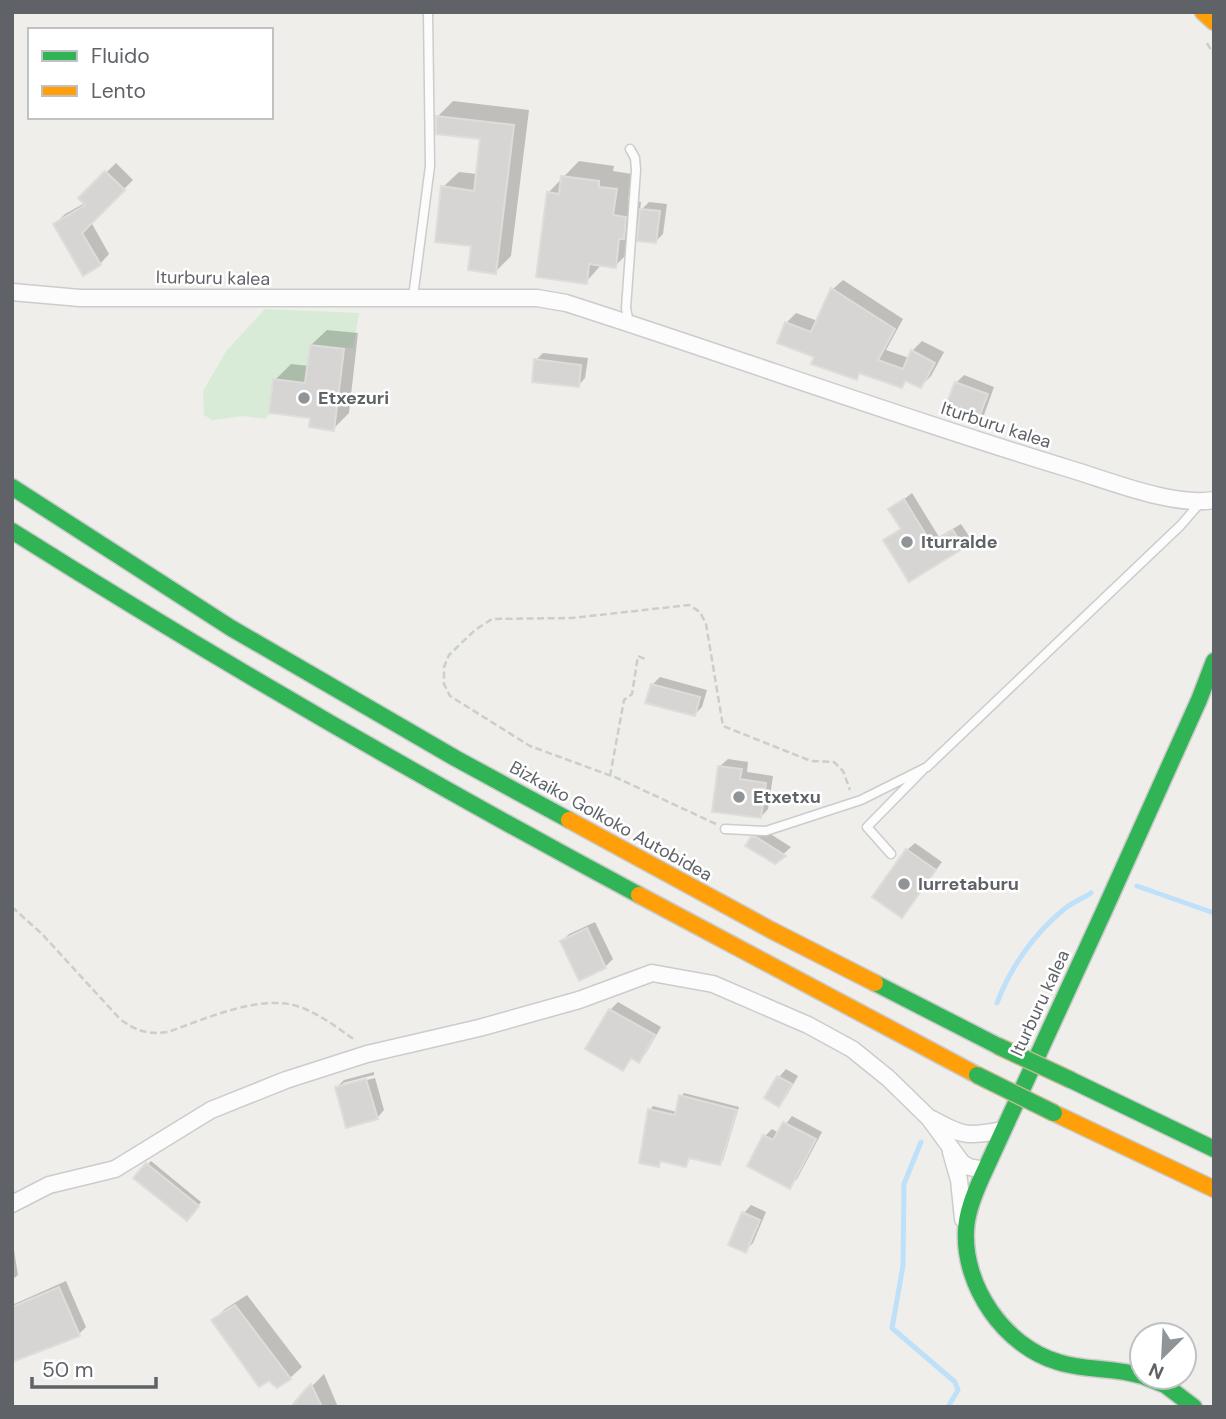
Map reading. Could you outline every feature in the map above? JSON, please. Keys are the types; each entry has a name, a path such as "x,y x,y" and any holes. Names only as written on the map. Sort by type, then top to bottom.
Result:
{"main road":[{"path":"1203,12 1214,22"},
{"name":"Bizkaiko Golkoko Autobidea","path":"12,487 231,628 456,758 771,930 998,1046 1214,1149"},
{"path":"12,531 225,664 460,799 977,1075 1214,1189"},
{"path":"1199,700 1214,661"},
{"path":"1199,700 1214,674"},
{"name":"Iturburu kalea","path":"966,1230 970,1207 1002,1130 1199,700"},
{"path":"966,1230 969,1262 977,1288 996,1318 1016,1339 1042,1357 1066,1365 1128,1373"},
{"path":"1173,1391 1194,1407"}],"street":[{"name":"Iturburu kalea","path":"12,292 80,298 537,298 566,303 1033,458 1167,498 1207,502"},
{"path":"12,1203 49,1185 115,1169 211,1110 286,1080 367,1054 480,1028 579,1000 652,973 713,984 808,1025 852,1049 888,1078 929,1118 951,1149 969,1167 986,1168"},
{"path":"929,1118 975,1147 986,1168"},
{"path":"955,1132 971,1136 1002,1130"},
{"path":"951,1149 959,1180 966,1230"}],"lane":[{"path":"413,297 430,166 428,12"},
{"path":"629,323 626,308 636,170 635,158 630,149"},
{"name":"Iturburu kalea","path":"891,854 867,827 1207,502"},
{"name":"Iturburu kalea","path":"725,829 766,831 854,802 927,767"}],"path":[{"path":"725,829 665,799 530,746 450,696 444,684 444,667 449,655 461,641 492,620 572,618 689,605 700,612 706,624 723,726 811,761 834,762 843,771 854,802"},
{"path":"610,776 624,701 632,694 638,656 645,659"},
{"path":"12,907 42,934 120,1019 135,1030 152,1034 168,1032 261,1003 297,1006 327,1019 362,1046 367,1054"}],"green space":[{"path":"265,309 359,313 353,348 310,345 305,383 273,379 266,419 243,416 212,420 204,415 203,391 227,350"}],"building":[{"path":"436,116 514,125 496,274 468,270 471,246 435,242 441,186 474,191 480,139 436,134"},
{"path":"105,171 125,190 82,233 101,265 83,276 53,224 85,205 78,198"},
{"path":"561,176 599,181 599,187 617,189 613,215 626,217 624,239 619,239 616,268 589,264 587,284 536,277 547,192 559,194"},
{"path":"640,209 660,211 656,243 637,241"},
{"path":"831,288 895,329 878,360 903,369 911,350 935,363 921,388 905,381 902,388 859,373 857,380 811,364 814,357 777,343 785,322 811,332"},
{"name":"Etxezuri","path":"310,345 344,349 334,431 309,427 310,418 269,413 273,379 305,383"},
{"path":"534,359 581,365 579,387 532,382"},
{"path":"955,382 988,394 976,425 943,412"},
{"name":"Iturralde","path":"904,499 931,543 953,530 964,548 909,582 883,540 901,529 888,509"},
{"path":"651,684 700,697 695,716 645,703"},
{"name":"Etxetxu","path":"718,766 742,769 740,779 766,783 761,818 712,812"},
{"path":"751,837 756,837 786,856 775,864 745,846"},
{"name":"Iurretaburu","path":"906,849 936,870 902,918 872,897"},
{"path":"587,928 606,968 579,981 560,941"},
{"path":"609,1009 655,1035 639,1063 631,1058 623,1071 585,1049"},
{"path":"777,1076 792,1084 779,1107 764,1098"},
{"path":"366,1079 378,1119 346,1128 335,1087"},
{"path":"679,1095 737,1110 720,1165 689,1158 686,1167 660,1161 659,1167 639,1163 648,1109 675,1115"},
{"path":"783,1122 816,1139 790,1189 747,1166 763,1135 773,1140"},
{"path":"146,1163 199,1206 187,1221 133,1178"},
{"path":"742,1212 760,1220 746,1253 728,1245"},
{"path":"59,1287 80,1336 12,1362 12,1307"},
{"path":"235,1305 291,1379 277,1388 269,1381 259,1387 211,1320"},
{"path":"311,1384 322,1407 291,1407 304,1391"}],"waterway":[{"path":"1137,886 1214,913"},
{"path":"997,1003 1009,977 1033,941 1052,919 1069,905 1091,893"},
{"path":"921,1142 904,1184 903,1266 892,1328 955,1382 958,1390 948,1407"}],"traffic: fast":[{"path":"12,487 231,628 455,758 569,820"},
{"path":"12,531 322,719 639,895"},
{"path":"1128,1373 1058,1362 1038,1354 1004,1328 980,1292 972,1272 966,1230 971,1204 981,1179 1199,700 1214,661"},
{"path":"875,983 998,1046"},
{"path":"998,1046 1071,1080"},
{"path":"977,1075 1054,1113"},
{"path":"1071,1080 1214,1149"},
{"path":"1173,1391 1194,1407"}],"traffic: slow":[{"path":"1203,12 1214,22"},
{"path":"569,820 771,930 875,983"},
{"path":"639,895 977,1075"},
{"path":"1054,1113 1214,1189"}],"place":[{"name":"Etxezuri","path":"304,398"},
{"name":"Iturralde","path":"907,542"},
{"name":"Etxetxu","path":"739,797"},
{"name":"Iurretaburu","path":"904,884"}]}
